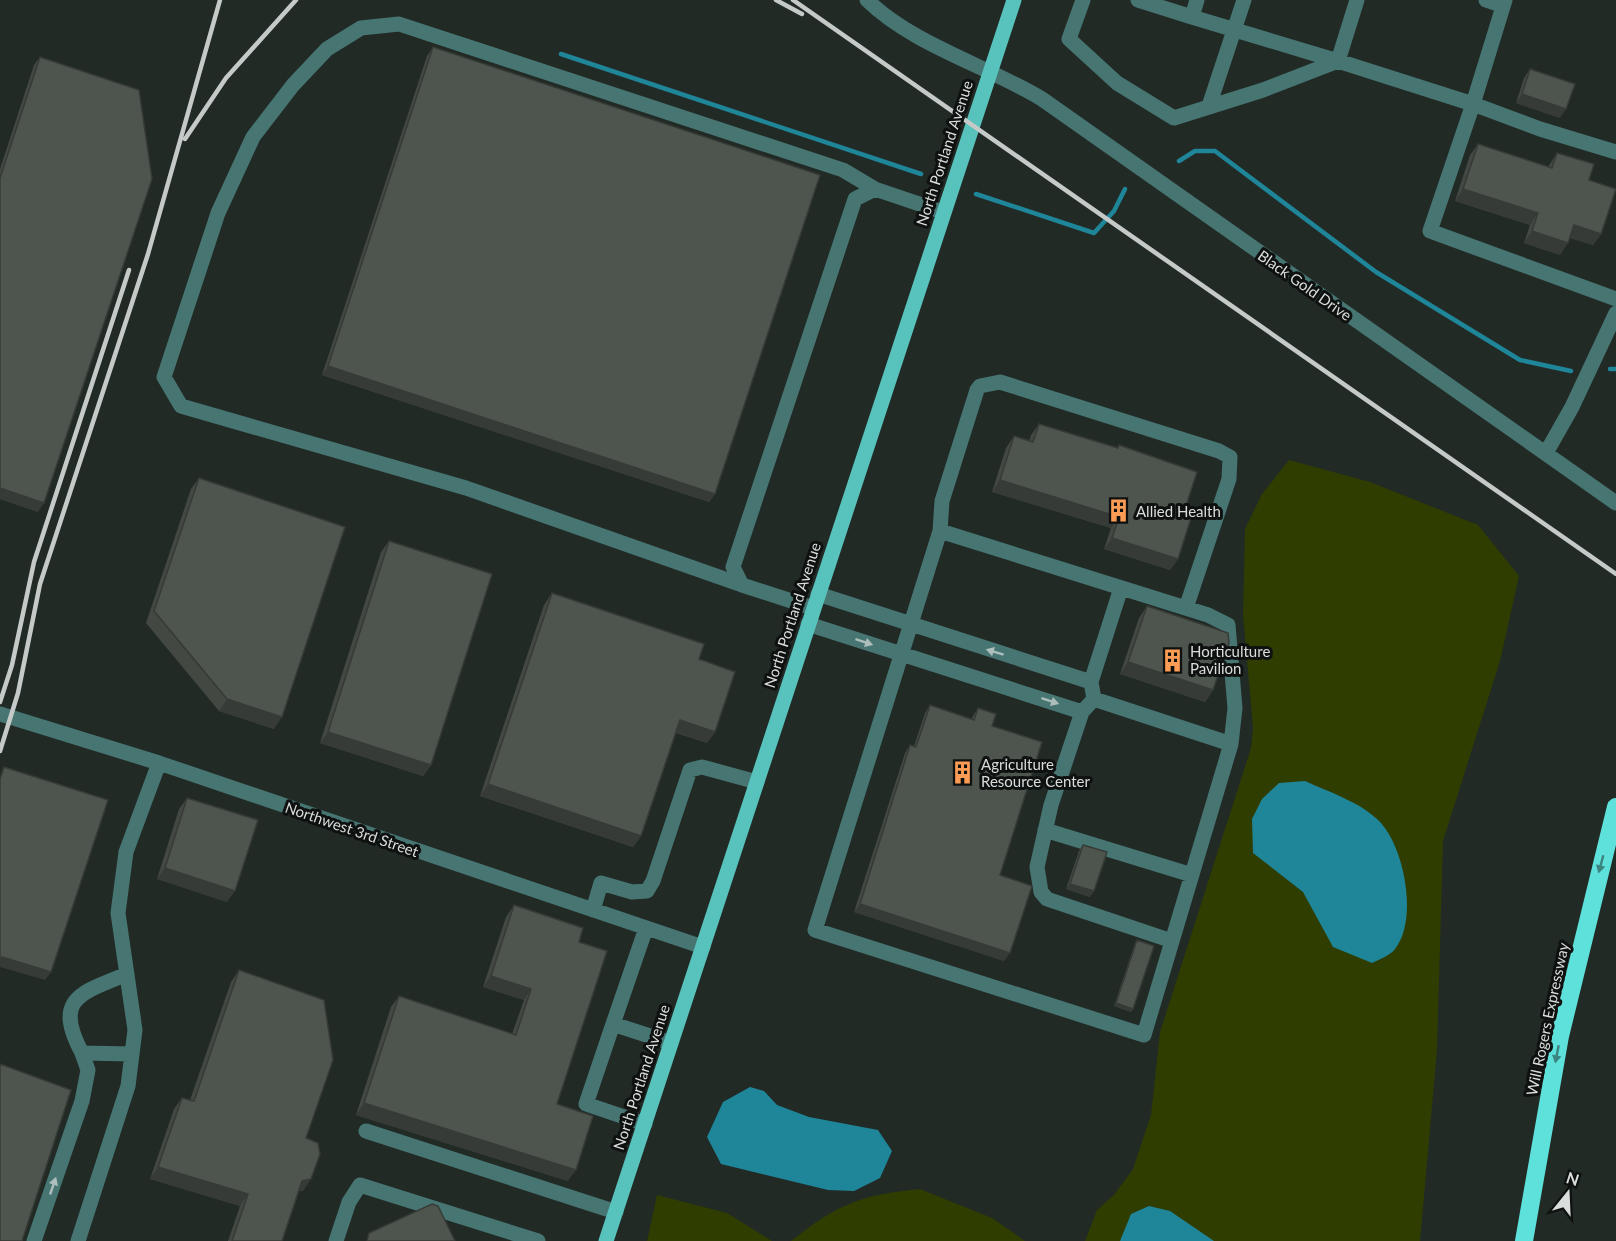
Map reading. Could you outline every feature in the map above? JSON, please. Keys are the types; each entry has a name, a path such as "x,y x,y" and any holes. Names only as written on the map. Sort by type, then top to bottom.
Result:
{"highway":[{"name":"Will Rogers Expressway","path":"1524,1241 1560,1036 1616,807"}],"main road":[{"name":"North Portland Avenue","path":"606,1241 1014,0"}],"street":[{"name":"Black Gold Drive","path":"867,0 880,13 989,74 1014,82 1042,99 1616,503"},
{"path":"1083,0 1069,39 1117,82 1174,118 1263,90 1338,61"},
{"path":"1138,0 1338,61 1616,152"},
{"path":"1191,17 1197,0"},
{"path":"1209,106 1244,0"},
{"path":"1338,61 1357,0"},
{"path":"1486,0 1504,3 1430,231 1616,299"},
{"path":"943,212 882,191 843,170 399,24 361,28 327,49 293,85 253,137 218,213 164,377 181,406 466,488 778,597 816,602 910,626 1091,682"},
{"path":"742,585 733,567 855,199 882,191"},
{"path":"1546,453 1572,407 1616,313"},
{"path":"940,531 1208,615 1228,626 1235,708 1231,744 1144,1035 815,930 940,531 942,501 976,390 987,383 1011,386 1230,457 1229,479 1186,608"},
{"path":"1094,699 1091,682 1121,588"},
{"path":"808,624 1082,712"},
{"path":"1094,699 1231,744"},
{"path":"1094,699 1082,712 1045,830 1037,867 1038,883 1047,899 1172,941"},
{"name":"Northwest 3rd Street","path":"0,714 159,764 703,946"},
{"path":"78,1241 128,1086 135,1030 118,913 126,852 159,764"},
{"path":"593,910 602,882 632,892 647,891 653,881 690,770 702,767 757,782"},
{"path":"1045,830 1192,875"},
{"path":"645,1124 586,1104 646,928"},
{"path":"34,1241 82,1101 88,1070 70,1030 69,1011 83,992 127,974"},
{"path":"613,1024 671,1044"},
{"path":"82,1053 132,1054"},
{"path":"366,1131 616,1212"},
{"path":"336,1241 349,1202 360,1185 538,1241"}],"green space":[{"path":"1289,460 1370,482 1478,525 1519,576 1500,661 1443,841 1437,1050 1420,1241 1085,1241 1097,1210 1114,1195 1133,1169 1151,1115 1160,1032 1251,748 1253,728 1243,615 1245,529 1262,494"},
{"path":"920,1189 992,1218 1025,1241 791,1241 823,1218 851,1203 881,1194"},
{"path":"657,1195 727,1213 772,1241 647,1241"}],"water":[{"path":"1305,781 1345,799 1374,816 1381,823 1397,850 1406,885 1406,921 1395,949 1372,963 1333,947 1303,892 1253,853 1252,819 1262,799 1279,783"},
{"path":"750,1087 764,1091 777,1105 809,1117 878,1130 892,1151 880,1178 854,1191 828,1190 721,1164 707,1137 723,1102"},
{"path":"1149,1206 1170,1211 1214,1241 1120,1241 1131,1214"}],"building":[{"path":"433,47 820,175 715,494 328,366"},
{"path":"40,57 139,90 152,179 44,503 0,488 0,178"},
{"path":"1530,69 1575,84 1566,109 1522,94"},
{"path":"1478,144 1552,168 1557,153 1594,164 1589,180 1616,189 1601,234 1574,225 1568,243 1532,231 1538,213 1463,189"},
{"name":"Allied Health","path":"1039,424 1118,448 1119,445 1197,472 1184,512 1192,515 1178,559 1112,538 1119,517 1000,480 1014,436 1033,442"},
{"path":"199,478 345,527 282,717 227,699 154,611"},
{"path":"389,541 492,574 431,765 328,732"},
{"path":"552,593 704,644 699,659 735,672 715,732 680,720 641,836 488,784"},
{"name":"Horticulture Pavilion","path":"1147,606 1228,633 1229,643 1213,690 1128,662"},
{"path":"930,705 974,720 978,708 996,714 992,726 1042,742 1000,875 1032,886 1010,953 860,904 910,745 916,747"},
{"path":"4,767 108,800 51,972 2,957 0,963 0,779"},
{"path":"187,798 258,820 235,891 165,868"},
{"path":"1083,845 1107,852 1094,891 1070,884"},
{"path":"514,905 583,928 579,942 607,951 557,1104 593,1116 576,1170 364,1103 399,996 516,1035 531,989 491,976"},
{"path":"1137,940 1154,946 1133,1009 1116,1003"},
{"path":"239,970 324,1000 333,1060 306,1138 318,1143 320,1154 311,1179 302,1181 282,1241 232,1241 248,1194 158,1167 182,1098 194,1101"},
{"path":"0,1064 71,1090 22,1241 0,1241"},
{"path":"432,1204 438,1206 455,1241 367,1241 369,1233"}],"waterway":[{"path":"561,54 921,174"},
{"path":"1179,161 1195,151 1215,151 1376,272 1520,360 1571,371"},
{"path":"976,194 1094,233 1114,211 1125,189"},
{"path":"1610,369 1616,369"}],"railway":[{"path":"0,751 18,693 40,584 148,254 220,0"},
{"path":"185,139 226,78 296,0"},
{"path":"776,0 802,14"},
{"path":"793,0 1616,574"},
{"path":"0,702 12,665 34,562 129,270"}],"place":[{"name":"Allied Health","path":"1118,511"},
{"name":"Horticulture Pavilion","path":"1172,660"},
{"name":"Agriculture Resource Center","path":"963,773"}]}
